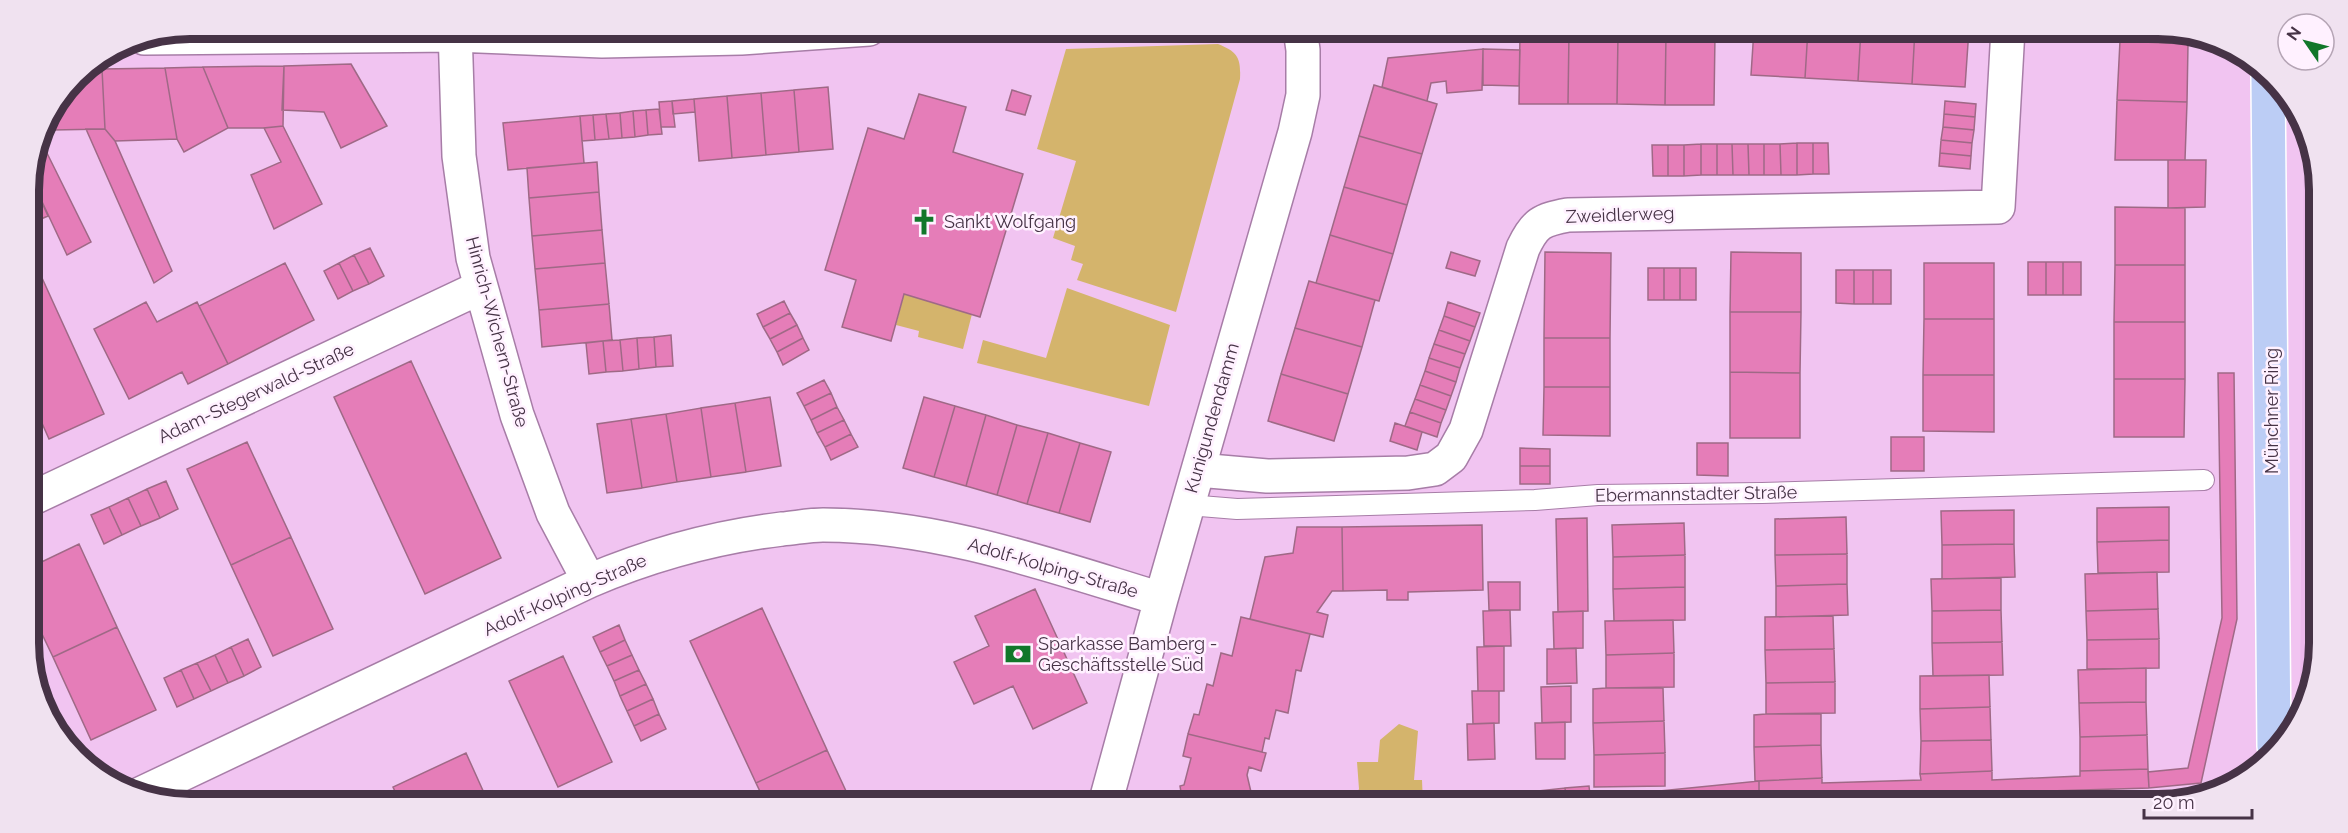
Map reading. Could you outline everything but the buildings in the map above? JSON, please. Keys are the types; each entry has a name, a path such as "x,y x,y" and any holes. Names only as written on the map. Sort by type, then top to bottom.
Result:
{"main road":[{"name":"Münchner Ring","path":"2268,86 2274,740"}],"street":[{"name":"Hinrich-Wichern-Straße","path":"455,39 459,156 469,231 481,286 521,426 553,513 589,581"},
{"path":"569,39 602,41 695,39"},
{"name":"Kunigundendamm","path":"1108,794 1197,470 1295,132 1303,95 1301,39"},
{"name":"Zweidlerweg","path":"1197,470 1267,476 1408,473 1435,469 1451,457 1466,430 1523,248 1533,227 1549,219 1578,214 1998,207 2007,39"},
{"name":"Adam-Stegerwald-Straße","path":"39,495 481,286"},
{"name":"Adolf-Kolping-Straße","path":"151,789 633,562 671,551 759,532 821,525 870,527 959,541 1161,599"}],"lane":[{"name":"Ebermannstadter Straße","path":"1188,505 1237,509 1535,500 1598,495 1762,493 2204,480"}],"shaded area":[{"path":"1218,44 1230,50 1237,57 1240,79 1176,312 1077,280 1083,264 1071,260 1075,246 1053,238 1076,161 1037,149 1066,49"},
{"path":"2304,151 2309,190 2309,643 2308,663 2300,695"},
{"path":"1067,288 1170,325 1149,406 977,363 983,340 1046,358"},
{"path":"904,294 972,314 963,349 918,337 919,331 896,325"},
{"path":"1399,724 1418,731 1414,780 1422,780 1423,794 1357,794 1359,789 1357,762 1378,762 1380,740"}],"place":[{"name":"Sankt Wolfgang","path":"924,222"},
{"name":"Sparkasse Bamberg - Geschäftsstelle Süd","path":"1018,654"}]}
